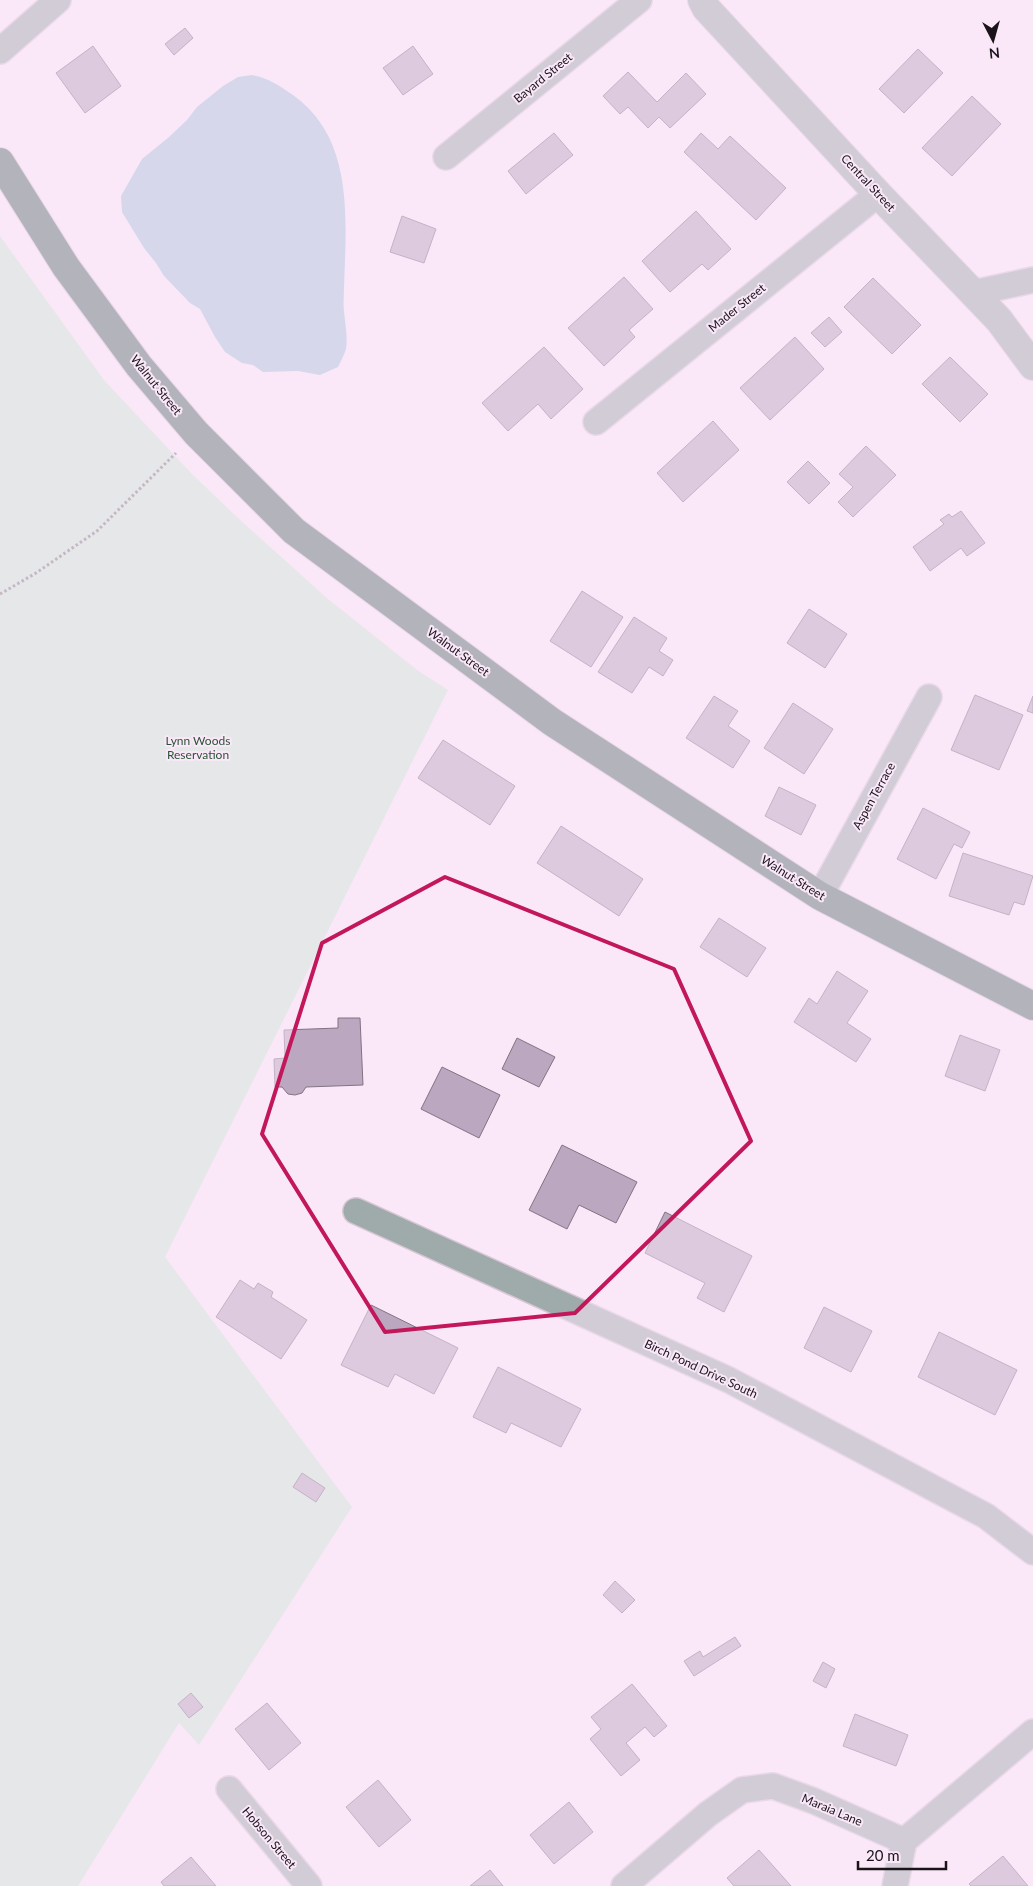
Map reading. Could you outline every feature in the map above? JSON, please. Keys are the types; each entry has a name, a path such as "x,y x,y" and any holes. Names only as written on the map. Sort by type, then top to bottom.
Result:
{"main road":[{"name":"Walnut Street","path":"0,162 66,267 139,366 196,433 294,531 552,722 820,896 1033,1006"}],"street":[{"path":"0,51 58,0"},
{"name":"Bayard Street","path":"446,157 639,0"},
{"name":"Central Street","path":"702,0 706,8 878,194 999,320 1033,366"},
{"name":"Mader Street","path":"596,422 878,194"},
{"path":"973,293 1033,280"},
{"name":"Aspen Terrace","path":"820,896 929,697"},
{"name":"Birch Pond Drive South","path":"356,1211 728,1380 986,1516 1033,1552"},
{"path":"895,1886 904,1841 1033,1732"},
{"name":"Maraia Lane","path":"624,1886 708,1814 742,1790 774,1786 814,1800 904,1841"},
{"name":"Hobson Street","path":"229,1789 308,1886"}],"path":[{"path":"0,594 36,573 97,531 196,433"}],"highlighted area":[{"path":"445,877 674,969 751,1141 575,1313 385,1332 262,1134 322,943"}],"green space":[{"name":"Lynn Woods Reservation","path":"0,236 104,380 192,474 328,599 417,670 448,690 165,1257 352,1507 199,1745 179,1723 78,1886 0,1886"}],"water":[{"path":"252,75 268,80 283,88 313,113 327,134 337,158 345,209 344,306 347,344 338,367 320,375 298,371 263,372 253,365 242,363 225,352 200,309 190,303 164,276 122,212 121,196 142,159 187,120 197,107 223,86 238,77"}],"building":[{"path":"185,28 193,38 174,55 165,44"},
{"path":"93,46 121,86 85,113 56,73"},
{"path":"413,46 433,74 403,95 383,68"},
{"path":"918,49 943,73 904,113 879,89"},
{"path":"628,72 657,102 686,73 706,94 670,128 659,117 648,128 628,107 620,114 603,96"},
{"path":"972,96 1001,124 952,176 922,148"},
{"path":"554,133 573,155 526,194 508,171"},
{"path":"701,133 718,149 730,136 786,188 756,220 684,152"},
{"path":"696,211 731,249 708,270 702,264 670,292 642,261"},
{"path":"402,216 436,229 424,263 390,252"},
{"path":"624,277 653,309 629,330 635,337 604,366 568,328"},
{"path":"873,278 921,325 892,354 844,307"},
{"path":"829,317 842,332 825,347 811,333"},
{"path":"795,337 824,369 770,420 740,388"},
{"path":"544,347 583,389 551,419 538,404 508,431 482,403"},
{"path":"950,357 988,394 960,422 922,384"},
{"path":"713,421 739,450 683,502 657,473"},
{"path":"866,446 896,475 853,517 838,502 853,487 839,474"},
{"path":"808,461 830,483 809,504 787,482"},
{"path":"961,511 985,543 967,556 961,548 930,571 913,547 944,524 940,520 949,514 952,517"},
{"path":"582,591 623,617 591,667 550,641"},
{"path":"809,609 847,634 825,668 787,643"},
{"path":"634,617 667,638 659,651 673,660 663,676 649,667 632,693 598,672"},
{"path":"975,695 1023,715 999,770 951,750"},
{"path":"714,696 738,711 728,726 750,741 733,768 686,738"},
{"path":"1033,696 1033,713 1027,711"},
{"path":"793,703 833,729 804,774 764,748"},
{"path":"443,740 515,786 490,825 418,778"},
{"path":"779,787 816,805 801,835 765,816"},
{"path":"923,808 970,832 962,848 954,844 936,879 897,859"},
{"path":"561,826 643,879 619,916 537,863"},
{"path":"963,853 1033,876 1024,905 1014,902 1009,915 949,896"},
{"path":"719,918 766,948 747,977 700,947"},
{"path":"837,971 868,991 847,1023 871,1039 856,1062 794,1022 809,998 817,1004"},
{"path":"338,1018 360,1018 363,1085 306,1087 302,1093 295,1095 288,1094 282,1087 275,1087 274,1059 285,1058 284,1030 338,1028"},
{"path":"960,1035 1000,1050 985,1091 945,1076"},
{"path":"517,1038 555,1057 539,1087 502,1069"},
{"path":"442,1067 500,1095 479,1138 421,1109"},
{"path":"562,1145 637,1182 616,1223 579,1205 567,1229 529,1210"},
{"path":"665,1212 752,1256 724,1312 697,1298 705,1283 645,1253"},
{"path":"240,1280 254,1289 258,1283 273,1292 271,1297 307,1320 281,1359 216,1317"},
{"path":"371,1305 458,1348 434,1394 395,1374 388,1387 341,1365"},
{"path":"824,1307 872,1331 851,1372 804,1348"},
{"path":"939,1332 1017,1370 995,1415 918,1377"},
{"path":"498,1367 581,1409 561,1447 511,1423 506,1433 473,1417"},
{"path":"302,1473 325,1488 316,1502 293,1487"},
{"path":"615,1581 635,1600 622,1613 603,1595"},
{"path":"735,1637 741,1646 694,1676 684,1661 700,1651 703,1657"},
{"path":"823,1662 835,1669 826,1688 813,1681"},
{"path":"632,1684 667,1726 654,1737 645,1727 626,1743 640,1760 621,1776 590,1739 601,1729 591,1717"},
{"path":"191,1693 203,1707 189,1718 178,1704"},
{"path":"267,1703 301,1743 269,1770 235,1729"},
{"path":"855,1714 908,1735 896,1766 843,1746"},
{"path":"378,1780 411,1820 379,1847 346,1807"},
{"path":"569,1802 593,1832 554,1864 530,1835"},
{"path":"759,1850 791,1886 734,1886 727,1878"},
{"path":"1003,1856 1028,1886 971,1886 969,1884"},
{"path":"191,1857 216,1886 164,1886 161,1882"},
{"path":"490,1870 503,1886 470,1886"}]}
